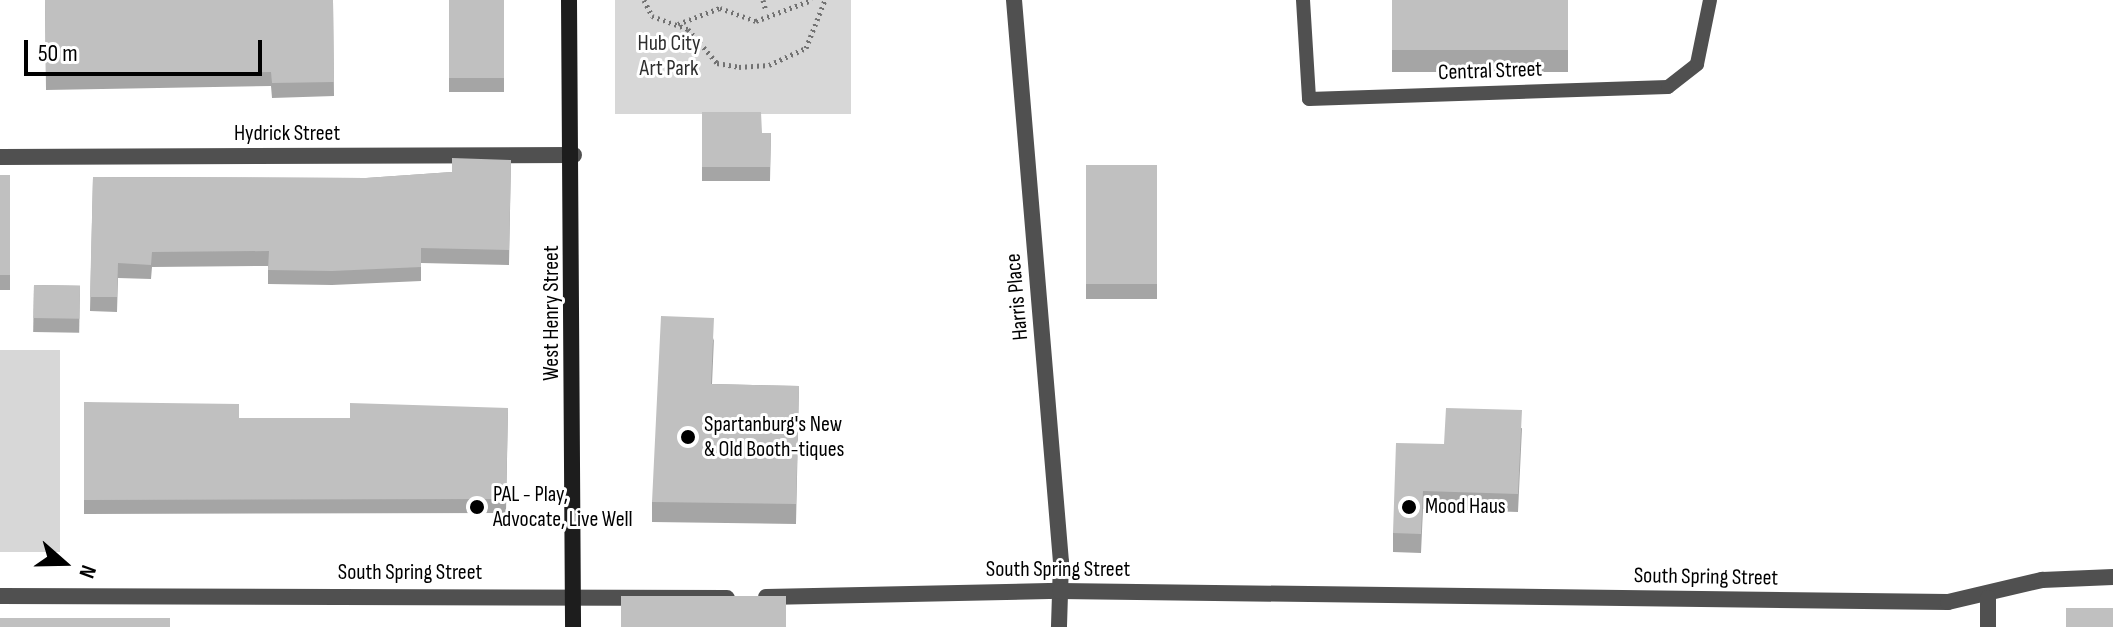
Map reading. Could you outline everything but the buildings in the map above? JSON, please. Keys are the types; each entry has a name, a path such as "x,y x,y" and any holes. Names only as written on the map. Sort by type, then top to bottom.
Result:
{"main road":[{"name":"West Henry Street","path":"569,0 574,155 573,627"}],"street":[{"name":"Harris Place","path":"1014,0 1060,591 1059,627"},
{"name":"Hydrick Street","path":"0,157 574,155"},
{"name":"South Spring Street","path":"0,596 1060,591 1988,598 2042,580 2113,577"},
{"path":"1988,598 1988,627"}],"lane":[{"name":"Central Street","path":"1303,0 1309,99 1668,87 1697,64 1710,0"}],"path":[{"path":"644,0 652,16 678,24 717,63 769,65 806,48 826,1 813,0 766,11 756,21 720,8 678,24"},
{"path":"716,0 720,8"},
{"path":"763,0 766,11"}],"green space":[{"name":"Hub City Art Park","path":"615,0 851,0 851,114 615,114"},
{"path":"0,350 60,350 60,552 0,552"}],"place":[{"name":"Spartanburg's New & Old Booth-tiques","path":"688,437"},
{"name":"PAL - Play, Advocate, Live Well","path":"477,507"},
{"name":"Mood Haus","path":"1409,507"}]}
